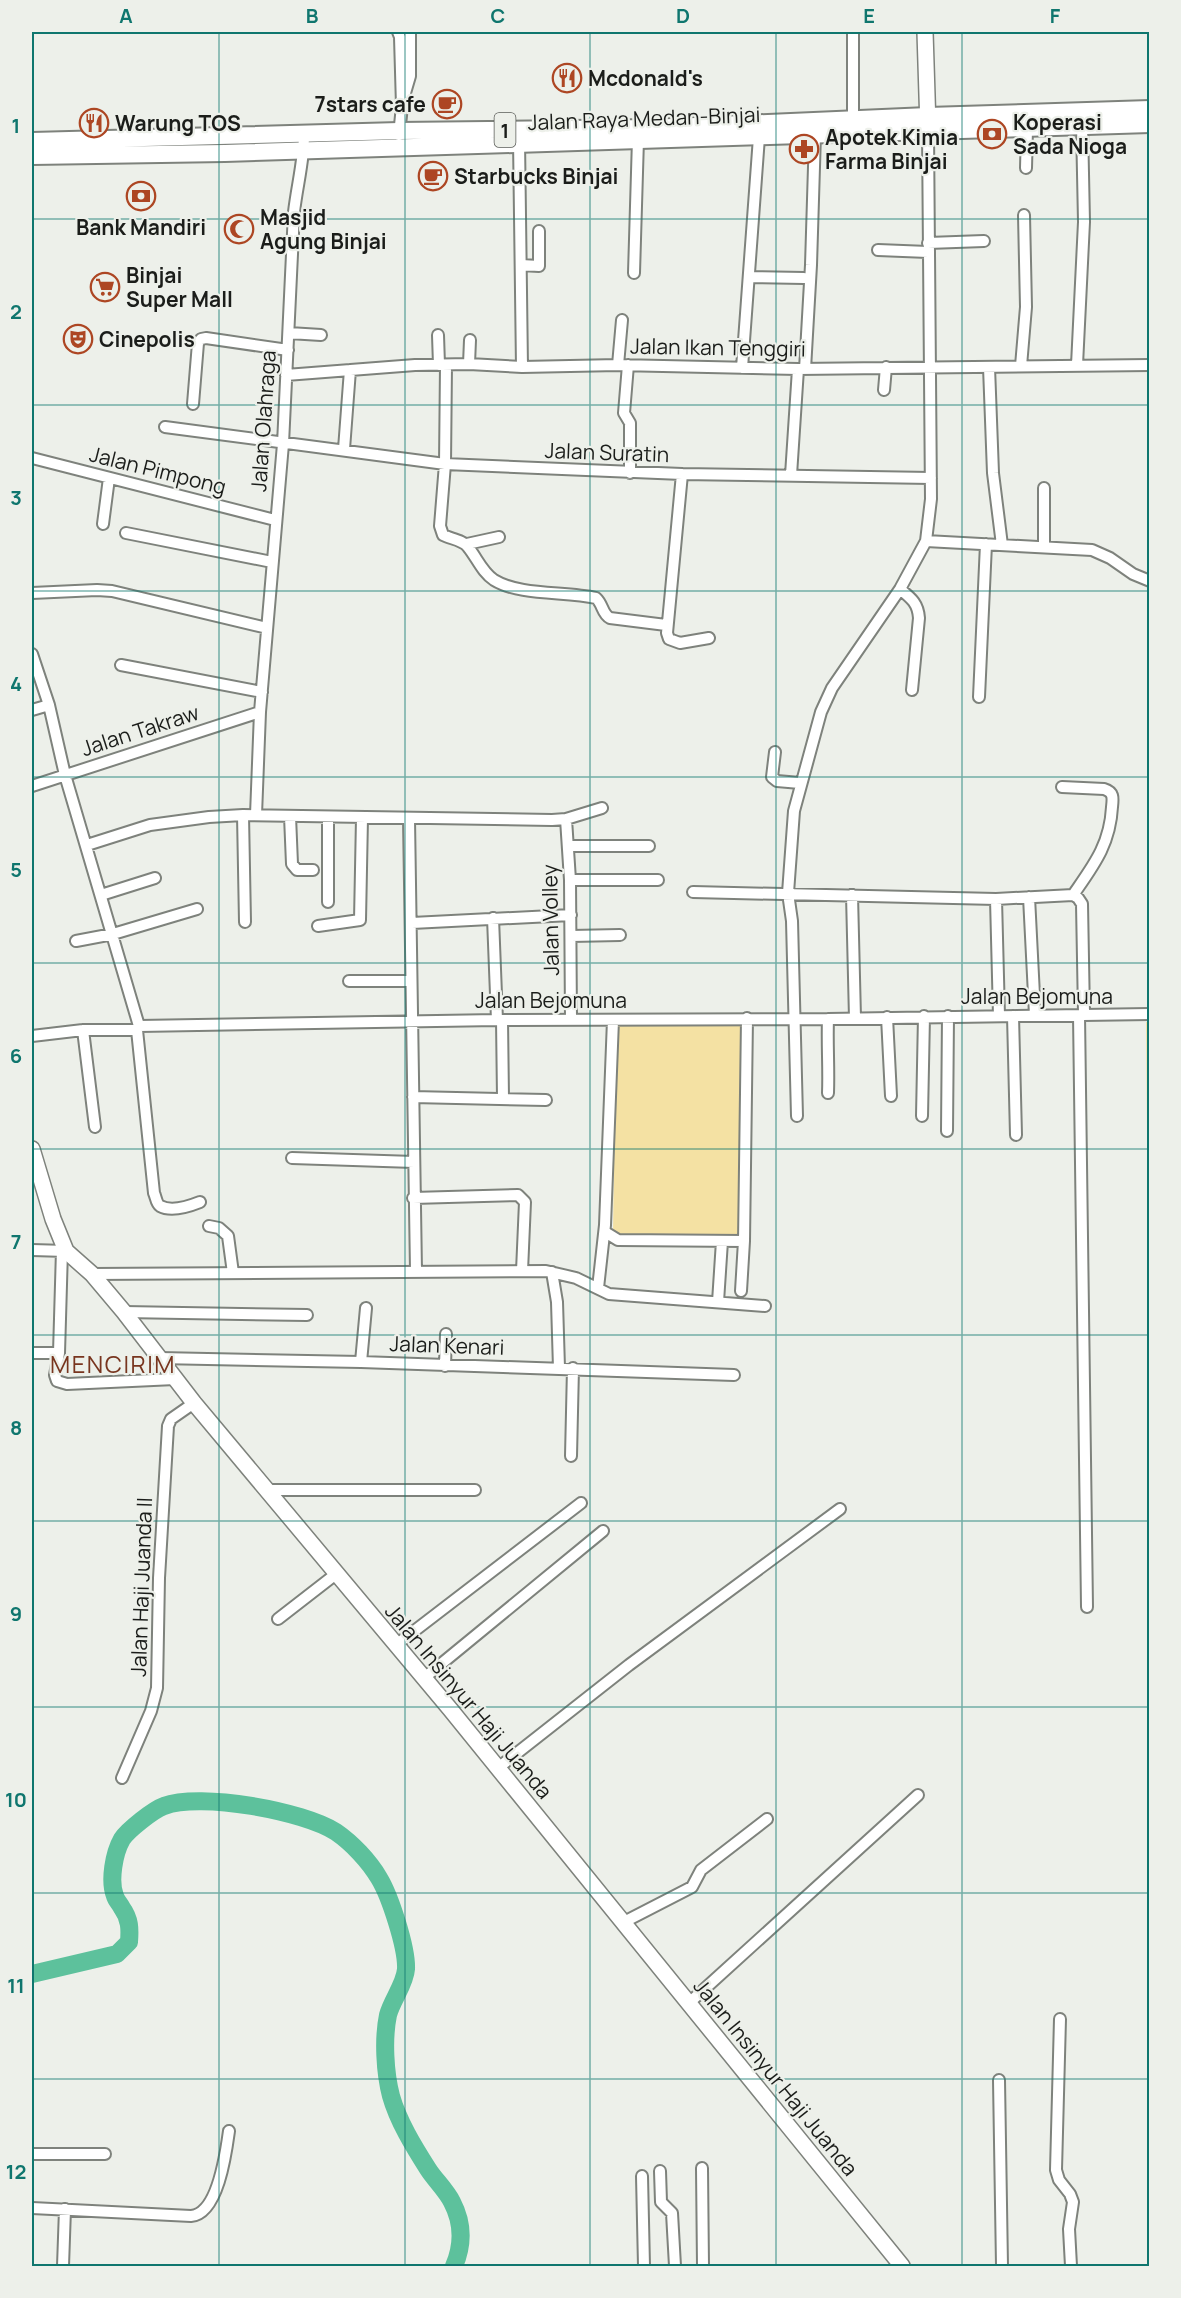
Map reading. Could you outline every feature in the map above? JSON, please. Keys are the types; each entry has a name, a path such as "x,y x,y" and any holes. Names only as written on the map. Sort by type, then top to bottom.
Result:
{"main road":[{"name":"Jalan Raya Medan-Binjai","path":"32,141 82,148 225,153 304,142 399,139 520,137 638,140 759,137 928,123 1149,109"},
{"name":"Jalan Raya Medan-Binjai","path":"520,137 853,119 1027,129 1149,124"},
{"name":"Jalan Raya Medan-Binjai","path":"32,156 82,148"}],"street":[{"path":"398,32 402,106 399,139"},
{"path":"402,106 410,76 410,32"},
{"path":"797,1116 796,1018 792,921 788,893 794,811 800,783 821,712 832,688 900,589 926,541 931,500 928,123 925,32"},
{"path":"853,119 854,33"},
{"path":"1077,365 1083,222 1082,125"},
{"path":"1026,168 1027,129"},
{"path":"792,475 811,265 816,134"},
{"path":"520,137 522,367"},
{"path":"742,368 759,137"},
{"path":"634,273 638,140"},
{"name":"Jalan Olahraga","path":"260,712 283,444 294,212 304,142"},
{"path":"1021,366 1026,307 1024,215"},
{"path":"521,265 539,266 539,231"},
{"path":"878,250 984,242"},
{"path":"749,277 804,278"},
{"path":"622,320 624,413 630,423 630,473"},
{"path":"289,333 321,336"},
{"path":"438,335 443,365 445,464 441,531 449,538 467,544 500,537"},
{"path":"193,404 198,343 201,339 288,350"},
{"path":"469,364 470,340"},
{"name":"Jalan Ikan Tenggiri","path":"286,375 469,364 522,367 623,365 801,369 1149,365"},
{"path":"884,390 886,367"},
{"path":"989,367 993,472 1002,545"},
{"path":"344,449 350,370"},
{"name":"Jalan Pimpong","path":"165,427 283,444"},
{"name":"Jalan Suratin","path":"283,444 344,449 445,464 630,473 931,478"},
{"name":"Jalan Pimpong","path":"32,458 275,520"},
{"path":"682,474 671,598 666,625 669,639 674,642 709,638"},
{"path":"103,524 109,478"},
{"path":"1044,488 1044,546"},
{"path":"126,533 272,562"},
{"path":"926,541 1092,550 1149,581"},
{"path":"467,544 484,571 492,579 502,584 529,590 591,597 599,601 605,614 610,618 666,625"},
{"path":"979,697 986,544"},
{"path":"900,589 916,603 918,608 912,690"},
{"path":"32,593 112,591 267,628"},
{"path":"32,654 49,705 65,775 113,934 138,1028 154,1192 157,1202 160,1206 168,1208 191,1206 200,1202"},
{"path":"121,664 262,692"},
{"path":"32,710 49,705"},
{"path":"256,815 260,712"},
{"name":"Jalan Takraw","path":"32,786 260,712"},
{"path":"775,752 772,777 777,781 800,783"},
{"path":"1062,787 1104,789 1113,796 1107,841 1073,896"},
{"path":"87,845 150,825 209,817 256,815 328,818 566,819 602,808"},
{"path":"243,815 245,922"},
{"path":"290,816 292,864 297,870 313,870"},
{"path":"328,818 328,902"},
{"path":"318,926 360,920 362,818"},
{"path":"409,819 412,923 413,1198 416,1271"},
{"name":"Jalan Volley","path":"566,819 571,915 571,1020"},
{"path":"568,846 649,846"},
{"path":"101,895 155,878"},
{"path":"570,880 658,880"},
{"path":"693,892 996,899 1073,896 1078,898 1082,904 1087,1606"},
{"path":"852,895 855,1018"},
{"path":"1029,897 1035,1015"},
{"path":"996,899 999,1016"},
{"path":"76,941 113,934 197,909"},
{"path":"412,923 571,915"},
{"path":"493,918 503,1098"},
{"path":"571,936 620,935"},
{"path":"349,981 411,981"},
{"name":"Jalan Bejomuna","path":"32,1036 83,1030 138,1028 500,1020 828,1019 1148,1014"},
{"path":"922,1116 924,1016"},
{"path":"947,1131 948,1016"},
{"path":"1013,1016 1016,1135"},
{"path":"887,1017 891,1096"},
{"path":"741,1291 744,1241 747,1018"},
{"path":"828,1019 826,1058 829,1070 828,1093"},
{"path":"598,1288 605,1232 613,1020"},
{"path":"83,1030 95,1127"},
{"path":"413,1097 546,1100"},
{"name":"Jalan Insinyur Haji Juanda","path":"32,1149 64,1251 92,1274 124,1312 194,1403 498,1768 902,2266"},
{"path":"292,1158 414,1162"},
{"path":"413,1198 518,1195 523,1198 525,1202 522,1271"},
{"path":"209,1226 219,1228 228,1236 232,1273"},
{"path":"605,1232 618,1240 744,1241"},
{"path":"718,1302 722,1241"},
{"path":"32,1250 64,1251 59,1353 55,1375 57,1381 61,1383 175,1379"},
{"path":"552,1272 557,1302 559,1368"},
{"path":"92,1274 552,1272 576,1278 609,1294 765,1306"},
{"path":"361,1362 366,1308"},
{"path":"124,1312 307,1315"},
{"path":"446,1334 446,1366"},
{"path":"32,1353 59,1353"},
{"name":"Jalan Kenari","path":"159,1358 734,1374"},
{"path":"572,1456 573,1368"},
{"name":"Jalan Haji Juanda II","path":"122,1778 151,1711 158,1688 159,1578 168,1425 171,1419 194,1403"},
{"path":"266,1490 475,1490"},
{"path":"396,1645 581,1503"},
{"path":"498,1768 652,1647 840,1509"},
{"path":"424,1678 603,1531"},
{"path":"278,1619 336,1574"},
{"path":"689,2003 918,1795"},
{"path":"624,1922 692,1887 700,1870 767,1820"},
{"path":"1059,2019 1056,2170 1059,2180 1073,2202 1069,2229 1071,2266"},
{"path":"999,2080 1002,2266"},
{"path":"32,2208 191,2216 201,2214 208,2206 220,2176 229,2131"},
{"path":"32,2154 105,2154"},
{"path":"702,2168 704,2266"},
{"path":"660,2171 661,2202 672,2213 675,2266"},
{"path":"642,2176 644,2266"},
{"path":"63,2266 65,2209"}],"shaded area":[{"path":"1146,1022 1150,1022 1149,1243 1148,1243"},
{"path":"616,1024 742,1026 739,1236 613,1234"}],"waterway":[{"path":"32,1974 117,1954 129,1942 128,1920 113,1890 112,1875 115,1859 125,1835 159,1808 180,1802 202,1801 252,1806 301,1817 336,1832 360,1853 379,1878 401,1936 406,1969 386,2024 387,2077 394,2105 407,2134 456,2210 460,2226 460,2242 454,2266"}],"place":[{"name":"Mcdonald's","path":"567,78"},
{"name":"7stars cafe","path":"447,104"},
{"name":"Warung TOS","path":"94,123"},
{"name":"Koperasi Sada Nioga","path":"992,134"},
{"name":"Apotek Kimia Farma Binjai","path":"804,149"},
{"name":"Starbucks Binjai","path":"433,176"},
{"name":"Bank Mandiri","path":"141,196"},
{"name":"Masjid Agung Binjai","path":"239,229"},
{"name":"Binjai Super Mall","path":"105,287"},
{"name":"Cinepolis","path":"78,339"}],"district":[{"name":"MENCIRIM","path":"113,1363"}]}
